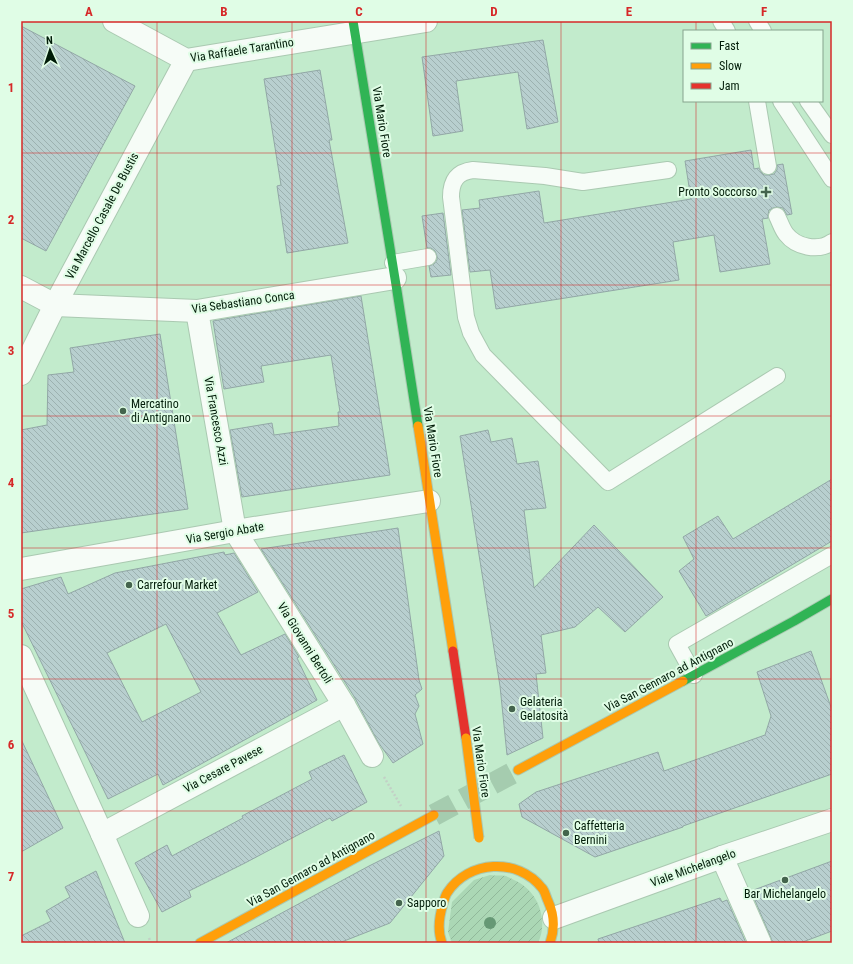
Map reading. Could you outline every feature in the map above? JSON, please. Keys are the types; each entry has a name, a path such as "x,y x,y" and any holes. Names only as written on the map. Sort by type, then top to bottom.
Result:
{"street":[{"name":"Via Raffaele Tarantino","path":"114,21 186,60 354,27 426,21"},
{"name":"Via Mario Fiore","path":"354,27 430,501 466,738 479,842"},
{"name":"Via Marcello Casale De Bustis","path":"21,374 55,305 186,60"},
{"name":"Via Sebastiano Conca","path":"21,287 55,305 196,311 394,270"},
{"name":"Via Francesco Azzi","path":"196,311 235,531"},
{"name":"Via Sergio Abate","path":"21,569 235,531 430,501"},
{"name":"Via Giovanni Bertoli","path":"235,531 344,705 372,756"},
{"name":"Via San Gennaro ad Antignano","path":"518,770 832,599"},
{"path":"21,656 138,916"},
{"name":"Via Cesare Pavese","path":"102,834 344,705"},
{"name":"Via San Gennaro ad Antignano","path":"200,943 434,815"},
{"name":"Viale Michelangelo","path":"554,918 722,857 832,820"},
{"path":"722,857 760,943"},
{"path":"442,943 438,922 441,905 449,888 464,874 482,863 503,865 522,871 538,882 549,899 554,918 550,943"}],"lane":[{"path":"721,21 726,30"},
{"path":"757,21 762,30"},
{"path":"757,102 768,166"},
{"path":"782,102 832,179"},
{"path":"809,102 832,136"},
{"path":"668,170 583,182 473,170 465,171 459,175 451,189 451,196 466,317 471,333 483,355 608,482 777,376"},
{"path":"777,216 786,234 795,242 806,247 818,247 830,244 832,242"},
{"path":"394,270 428,257"},
{"path":"694,675 677,644 832,555"}],"path":[{"path":"372,756 413,827"}],"green space":[{"path":"490,875 506,876 514,880 529,891 535,898 542,916 541,934 538,943 452,943 448,932 452,902 474,880"}],"building":[{"path":"21,26 135,86 46,251 21,238"},
{"path":"543,40 558,122 527,129 518,72 456,81 463,131 433,136 422,57"},
{"path":"320,70 332,140 329,140 348,243 287,253 277,186 281,185 264,79"},
{"path":"751,150 754,169 759,168 764,175 774,174 777,170 777,165 783,164 792,214 787,215 783,208 777,207 769,210 768,218 762,219 770,264 720,272 714,235 673,242 679,280 496,309 490,270 470,272 462,210 480,208 479,200 539,191 544,223 691,199 685,161"},
{"path":"443,213 451,275 431,277 429,266 434,264 437,260 437,256 435,251 431,248 427,248 422,216"},
{"path":"361,296 390,475 242,497 230,430 272,423 274,435 339,426 338,412 340,412 331,355 261,366 264,382 224,389 213,321"},
{"path":"160,334 188,509 21,533 21,430 47,425 48,375 74,372 70,348"},
{"path":"488,430 491,442 512,438 517,464 538,461 546,508 524,510 534,588 594,525 663,597 625,632 598,607 575,627 541,635 546,673 536,674 543,738 507,755 500,686 460,436"},
{"path":"832,479 832,541 706,616 679,571 694,559 683,537 718,516 733,539"},
{"path":"398,528 419,680 422,689 415,695 419,706 415,714 423,744 393,763 378,742 355,698 261,549"},
{"path":"224,552 225,555 234,553 258,592 217,613 241,655 285,634 299,657 297,658 317,700 163,785 158,774 108,799 21,621 21,589 61,577 68,594 115,573","holes":["166,624 201,692 142,722 107,653"]},
{"path":"811,651 832,710 832,774 595,857 522,817 519,804 536,792 658,752 664,771 765,735 771,716 757,672"},
{"path":"21,739 63,828 21,852"},
{"path":"344,755 367,802 332,821 330,818 189,891 191,897 162,912 135,863 167,845 172,856 243,818 242,816 312,779 309,772"},
{"path":"439,831 444,856 390,923 339,943 226,943 369,866"},
{"path":"832,861 832,931 800,943 772,943 751,891"},
{"path":"96,871 125,943 21,943 21,936 51,921 46,911 70,897 65,887"},
{"path":"720,898 722,902 727,900 746,943 599,943 598,939"}],"tunnel":[{"path":"434,815 518,770"}],"traffic: fast":[{"path":"353,21 418,426"},
{"path":"683,681 832,599"}],"traffic: slow":[{"path":"418,426 453,651"},
{"path":"518,770 683,681"},
{"path":"466,738 479,838"},
{"path":"200,943 434,815"},
{"path":"442,943 439,928 443,904 447,893 456,882 467,874 493,866 507,867 520,871 532,878 543,889 553,916 553,932 550,943"}],"traffic: jam":[{"path":"453,651 466,738"}],"place":[{"name":"Pronto Soccorso","path":"766,192"},
{"name":"Mercatino di Antignano","path":"123,411"},
{"name":"Carrefour Market","path":"129,585"},
{"name":"Gelateria Gelatosità","path":"512,709"},
{"name":"Caffetteria Bernini","path":"566,833"},
{"name":"Bar Michelangelo","path":"785,880"},
{"name":"Sapporo","path":"399,903"}]}
